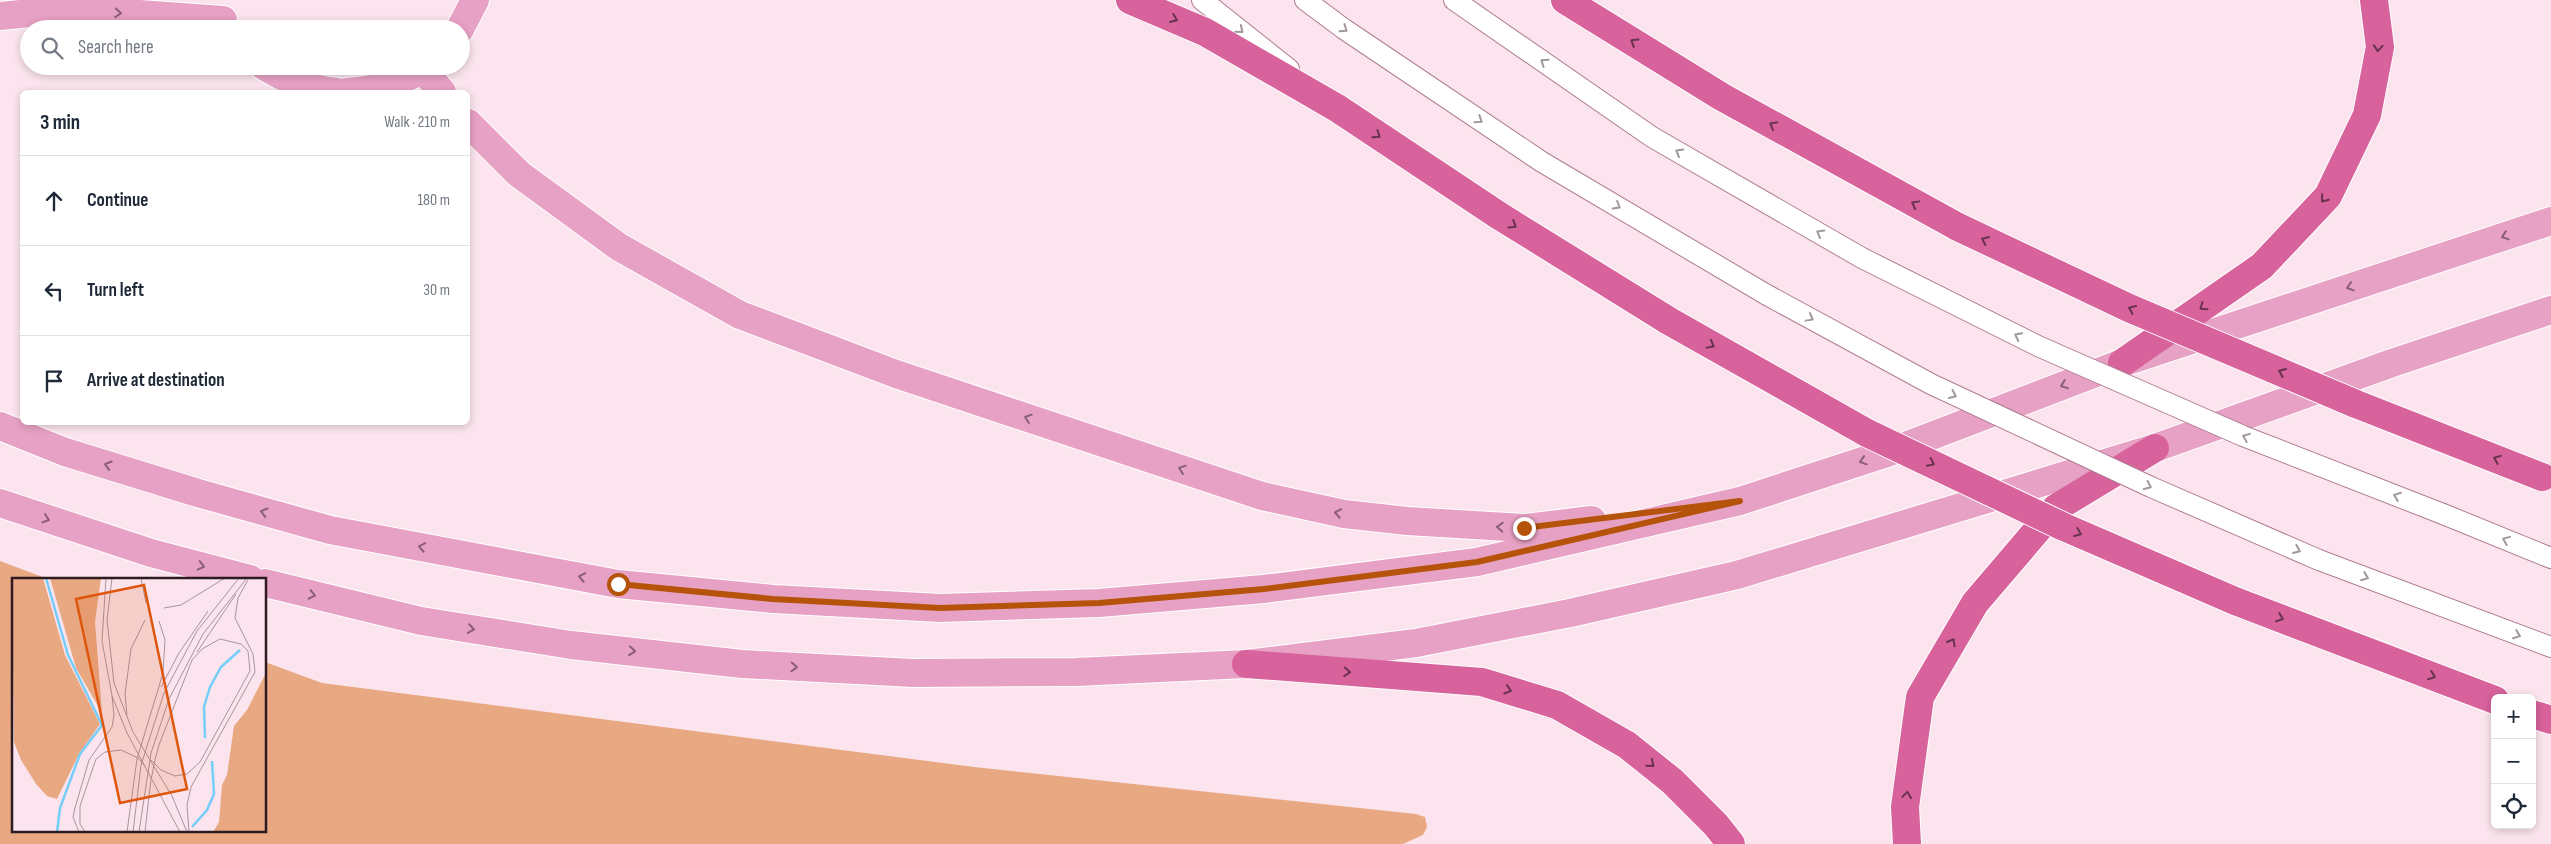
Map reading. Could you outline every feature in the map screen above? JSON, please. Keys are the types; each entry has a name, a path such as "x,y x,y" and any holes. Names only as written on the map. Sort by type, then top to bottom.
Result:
{"highway":[{"path":"1130,0 1205,32 1337,108 1498,215 1668,321 1867,433 2064,527 2234,600 2491,698"},
{"path":"1566,0 1722,97 1958,227 2129,308 2356,404 2547,479"},
{"path":"2122,363 2262,266 2328,196 2367,115 2380,47 2374,0"},
{"path":"1907,844 1906,807 1920,697 1975,603 2056,508 2155,448"},
{"path":"1246,664 1482,682 1557,705 1627,745 1672,781 1716,825 1731,844"},
{"path":"2536,715 2551,720"}],"main road":[{"path":"70,10 95,0"},
{"path":"465,20 475,0"},
{"path":"0,16 70,10 223,16"},
{"path":"279,75 312,89 320,90"},
{"path":"372,90 397,83 411,75"},
{"path":"429,75 440,90"},
{"path":"470,125 519,174 619,247 740,315 896,374 1262,496 1344,514 1407,521 1524,528 1740,501"},
{"path":"0,426 65,452 198,494 330,530 618,584 773,599 940,608 1099,603 1264,589 1477,562 1740,501 1888,453 2122,363 2551,221"},
{"path":"266,583 421,621 571,644 742,664 913,673 1076,672 1246,664 1416,643 1570,613 1737,574 2155,448 2392,363 2551,310"},
{"path":"0,503 151,553 246,578"}],"lane":[{"path":"1202,0 1337,108"},
{"path":"1305,0 1344,29 1542,162 1767,295 1931,384 2151,487 2319,560 2551,647"},
{"path":"1454,0 1652,137 1862,258 2047,350 2243,436 2551,558"}],"shaded area":[{"path":"0,561 45,578 12,578 12,832 266,832 266,662 322,683 974,767 1416,814 1425,817 1427,827 1423,835 1403,844 0,844"}],"route":[{"path":"618,584 773,599 940,608 1099,603 1264,589 1477,562 1740,501 1524,528"}]}
